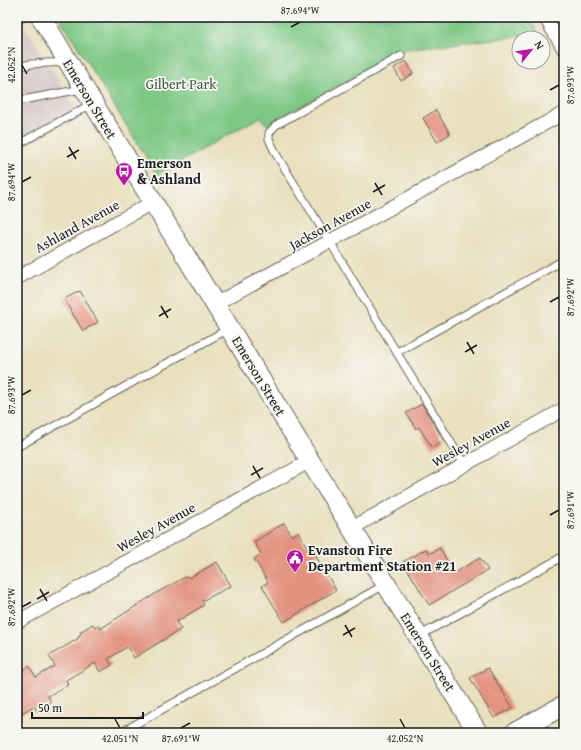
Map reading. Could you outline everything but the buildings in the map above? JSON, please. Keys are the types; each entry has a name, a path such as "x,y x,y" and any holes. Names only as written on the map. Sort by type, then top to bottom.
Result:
{"main road":[{"name":"Emerson Street","path":"41,17 310,461 478,733"},
{"path":"514,733 564,705"}],"street":[{"path":"545,17 564,49"},
{"name":"Jackson Avenue","path":"215,304 564,113"},
{"name":"Ashland Avenue","path":"17,278 153,202"},
{"name":"Wesley Avenue","path":"352,528 564,409"},
{"name":"Wesley Avenue","path":"17,622 310,461"}],"lane":[{"path":"17,19 26,17"},
{"path":"401,56 276,125 269,133 269,139 276,154 464,464"},
{"path":"17,67 31,64 68,62"},
{"path":"17,101 89,95"},
{"path":"17,145 89,95"},
{"path":"397,352 564,260"},
{"path":"17,447 230,328"},
{"path":"419,636 564,556"},
{"path":"120,733 387,584"}],"shaded area":[{"path":"17,17 19,17 79,114 17,150"}],"green space":[{"name":"Gilbert Park","path":"90,17 528,17 536,30 511,30 511,37 405,49 267,125 260,117 157,175 61,20"}],"place":[{"name":"Emerson & Ashland","path":"124,186"},
{"name":"Evanston Fire Department Station #21","path":"295,573"}]}
